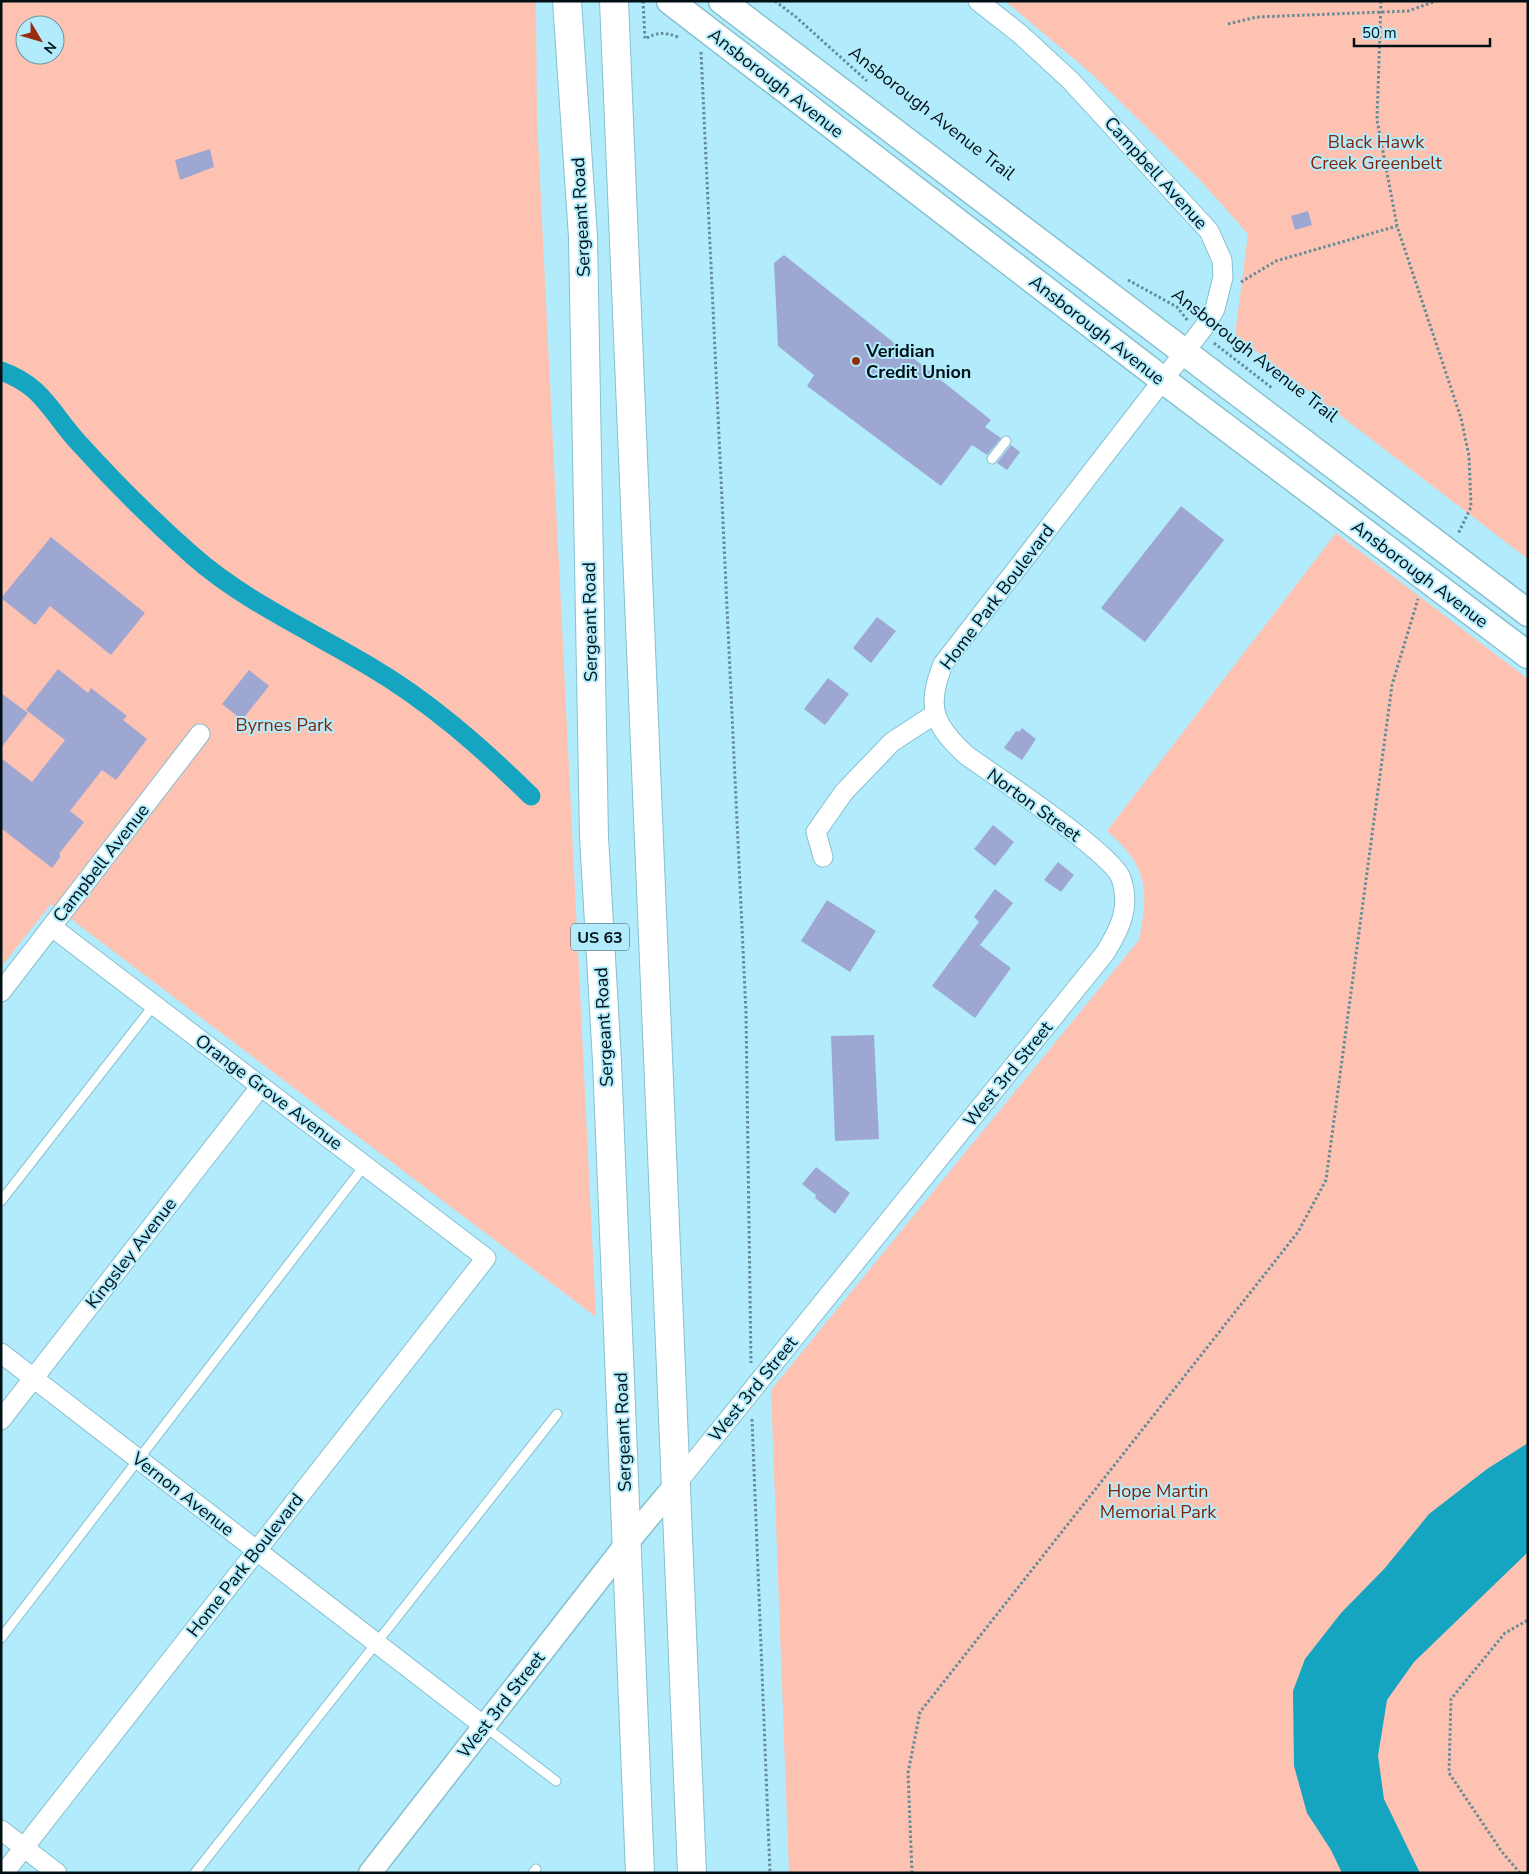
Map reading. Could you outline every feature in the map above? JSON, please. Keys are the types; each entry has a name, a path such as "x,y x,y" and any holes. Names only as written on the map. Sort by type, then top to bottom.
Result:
{"main road":[{"name":"Sergeant Road","path":"567,1 583,237 594,837 607,1071 640,1873"},
{"name":"US 63","path":"614,1 692,1873"},
{"name":"Ansborough Avenue","path":"670,1 1163,380 1528,655"},
{"name":"Ansborough Avenue","path":"722,1 1185,353 1458,540 1528,613"}],"street":[{"name":"Campbell Avenue","path":"978,1 1020,34 1070,80 1209,231 1222,260 1220,294 1215,310 1201,332 1163,380"},
{"name":"Home Park Boulevard","path":"935,714 933,688 943,664 1163,380"},
{"path":"823,857 816,832 844,792 892,742 935,714"},
{"name":"Norton Street","path":"935,714 946,736 966,755 1101,853 1120,876 1125,900"},
{"name":"Campbell Avenue","path":"1,992 200,734"},
{"name":"West 3rd Street","path":"370,1873 627,1543 1105,953 1120,929 1125,900"},
{"name":"Orange Grove Avenue","path":"52,927 486,1258"},
{"name":"Kingsley Avenue","path":"1,1420 261,1086"},
{"name":"Home Park Boulevard","path":"4,1873 486,1258"},
{"name":"Vernon Avenue","path":"1,1353 484,1726"},
{"path":"1,1830 57,1873"}],"lane":[{"path":"992,459 1006,441"},
{"path":"1,1201 154,1005"},
{"path":"1,1638 365,1165"},
{"path":"195,1873 557,1414"},
{"path":"484,1726 556,1781"}],"path":[{"path":"643,1 645,39 655,33 664,33 677,36 685,41"},
{"name":"Ansborough Avenue Trail","path":"775,1 796,16 869,83"},
{"path":"1381,1 1377,120 1397,226 1461,418 1469,456 1471,507 1458,540"},
{"path":"1228,24 1257,16 1408,11 1436,1"},
{"path":"693,46 701,51 745,1003 751,1350"},
{"path":"1220,294 1276,261 1397,226"},
{"name":"Ansborough Avenue Trail","path":"1123,277 1177,306 1185,318 1201,332 1279,394"},
{"path":"1452,526 1458,540"},
{"path":"912,1873 908,1772 920,1712 1298,1232 1326,1180 1392,685 1419,596 1429,580"},
{"path":"752,1414 770,1873"},
{"path":"1520,1873 1502,1852 1448,1773 1451,1699 1505,1633 1528,1620"}],"green space":[{"name":"Byrnes Park","path":"1,1 536,1 537,118 596,1317 51,904 1,967"},
{"name":"Black Hawk Creek Greenbelt","path":"1005,1 1528,1 1528,559 1235,335 1248,234 1199,179 1093,75"},
{"name":"Hope Martin Memorial Park","path":"1336,533 1528,679 1528,1873 789,1873 771,1390 1139,940 1144,906 1142,880 1138,867 1131,856 1107,831"}],"water":[{"path":"1528,1443 1528,1552 1414,1662 1387,1700 1378,1756 1384,1799 1420,1873 1342,1873 1331,1850 1307,1813 1294,1766 1293,1691 1305,1659 1341,1613 1385,1568 1429,1514 1487,1469"}],"building":[{"path":"210,149 214,167 180,180 175,160"},
{"path":"1308,211 1312,225 1295,230 1291,216"},
{"name":"Veridian Credit Union","path":"784,255 991,420 985,427 1001,438 987,455 972,445 941,486 807,386 814,375 778,346 774,263"},
{"path":"1011,445 1020,452 1007,470 997,463"},
{"path":"1181,506 1224,540 1145,642 1101,608"},
{"path":"51,537 145,613 111,655 50,606 35,625 1,598"},
{"path":"877,617 896,631 871,663 853,648"},
{"path":"58,669 88,693 91,688 127,716 123,720 147,739 116,780 102,770 70,811 84,822 59,854 61,856 52,868 1,828 1,758 32,782 65,740 26,710"},
{"path":"249,670 269,686 242,720 222,704"},
{"path":"828,678 849,694 825,725 804,709"},
{"path":"1,693 28,713 1,748"},
{"path":"1022,728 1036,739 1022,760 1004,748 1016,731 1019,732"},
{"path":"993,825 1014,842 995,866 974,849"},
{"path":"1058,862 1074,875 1061,892 1044,880"},
{"path":"995,889 1013,903 980,945 1011,968 975,1018 932,986 979,922 974,917"},
{"path":"827,900 876,931 850,972 801,941"},
{"path":"874,1035 879,1139 835,1141 831,1036"},
{"path":"816,1167 850,1193 835,1214 815,1198 816,1195 802,1184"}],"waterway":[{"path":"1,371 27,384 45,400 77,441 119,486 193,556 234,587 278,615 369,666 413,694 474,743 531,796"}],"place":[{"name":"Veridian Credit Union","path":"856,361"}]}
